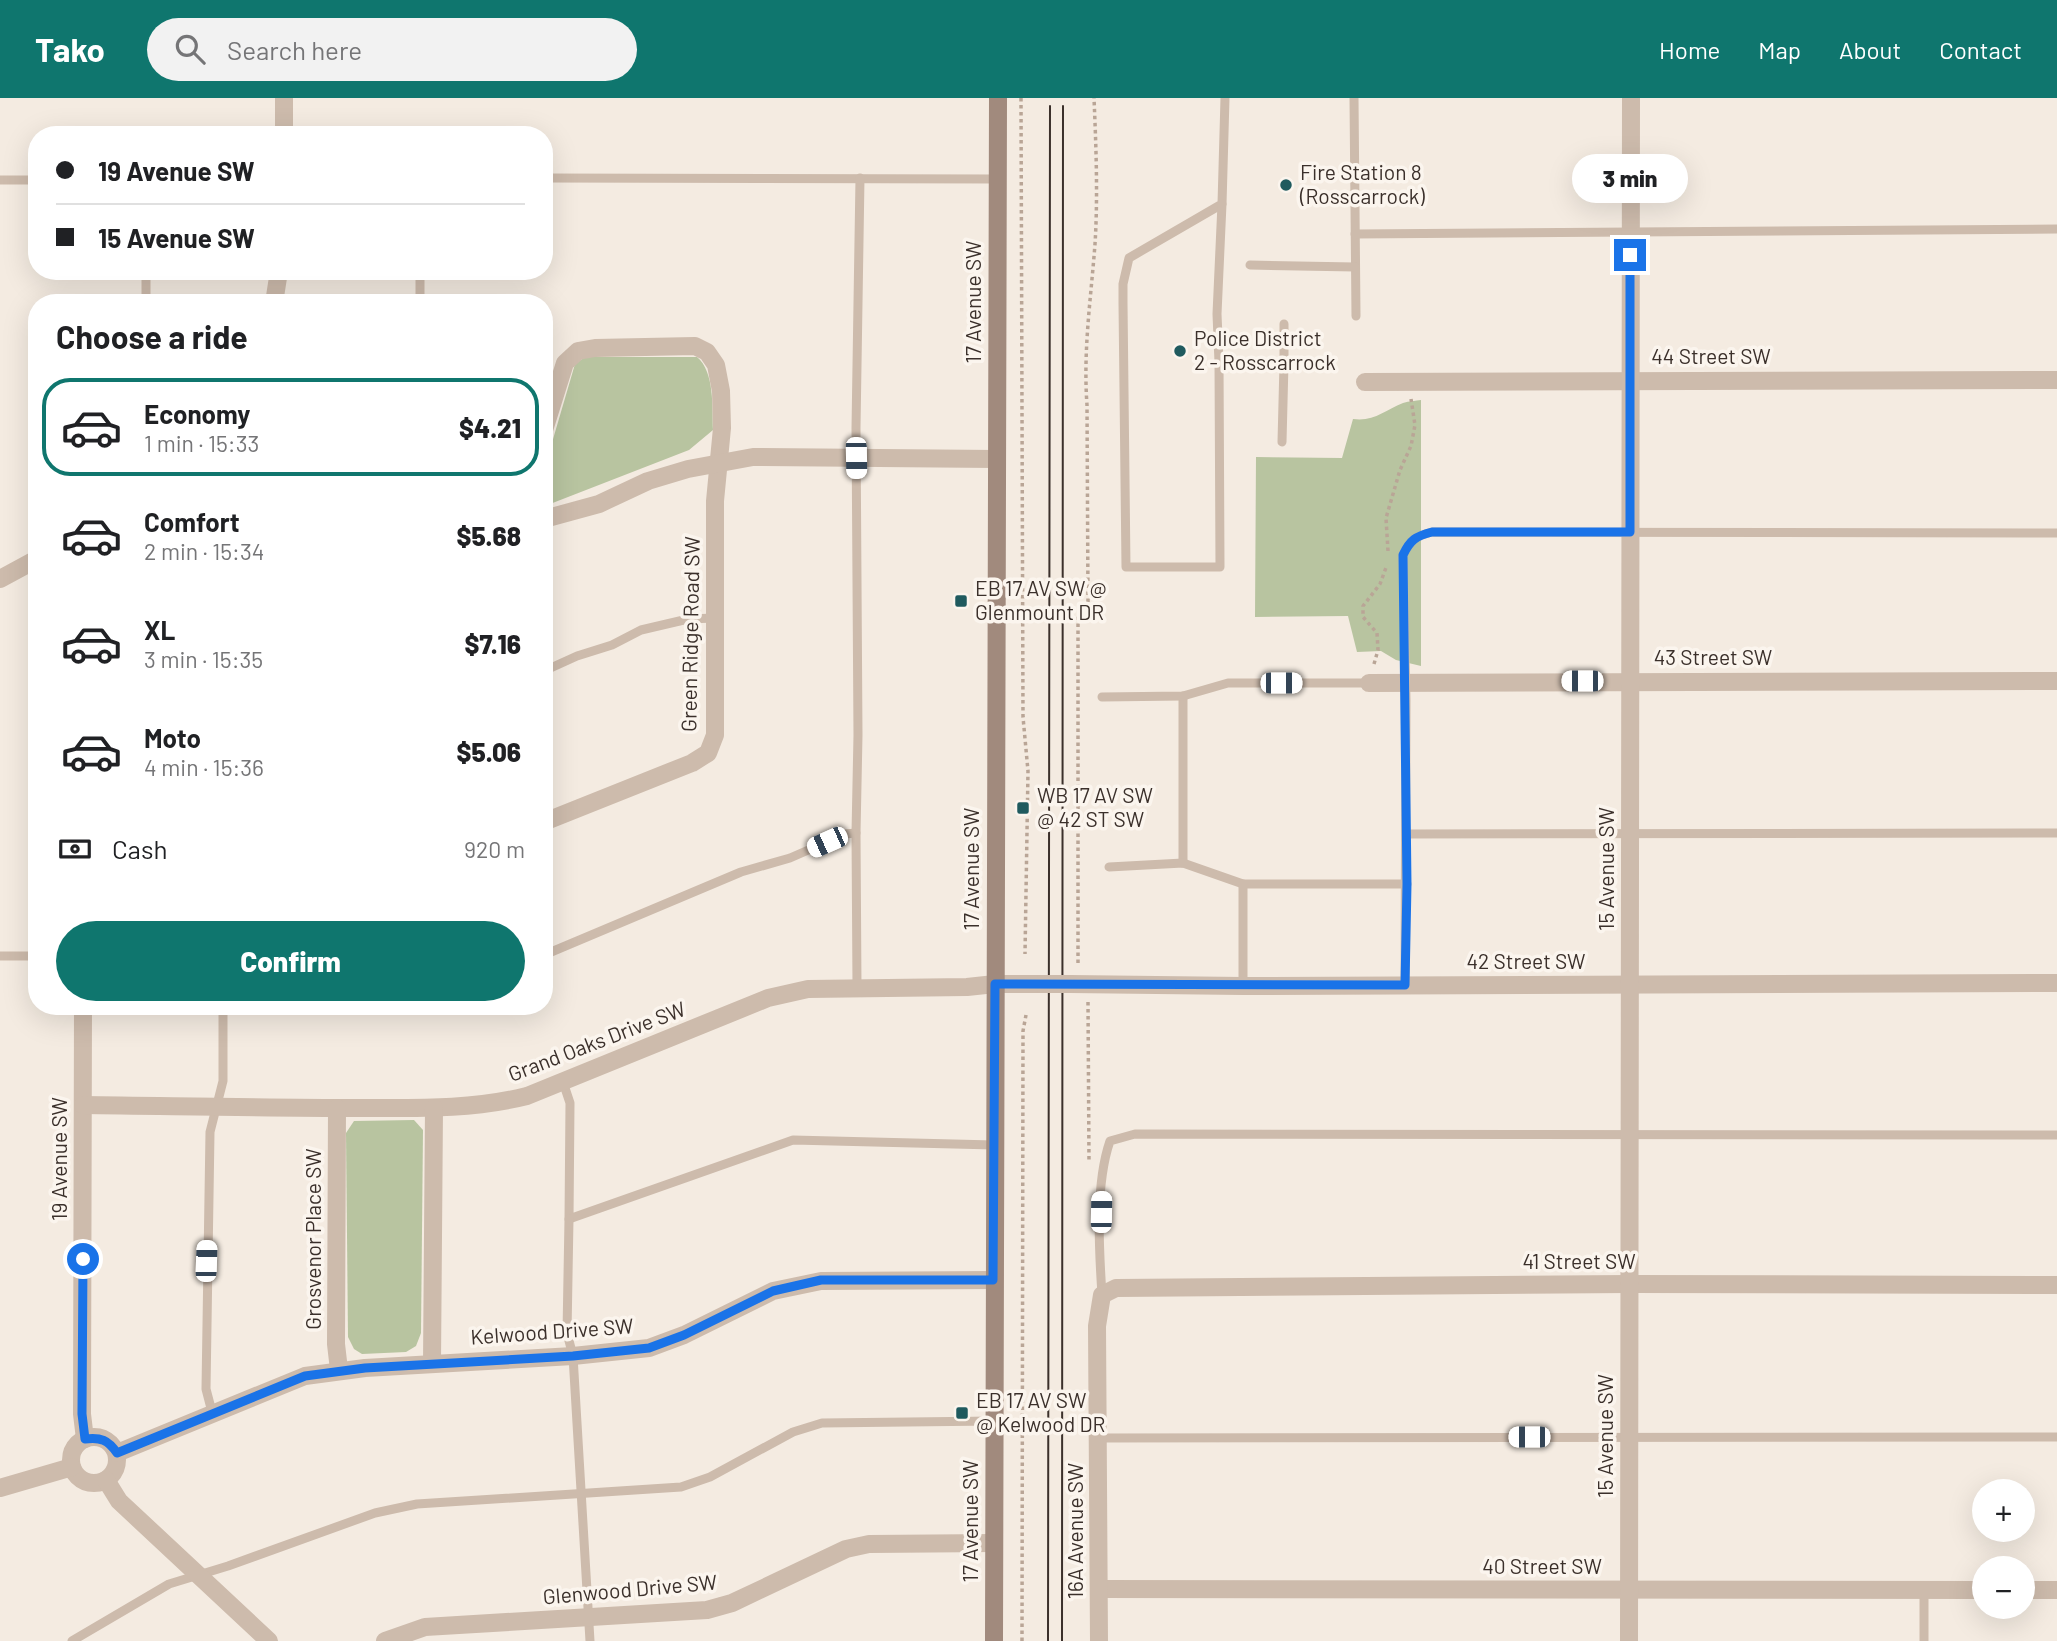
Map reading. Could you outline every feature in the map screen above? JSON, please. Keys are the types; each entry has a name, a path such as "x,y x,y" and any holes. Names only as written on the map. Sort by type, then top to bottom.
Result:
{"main road":[{"name":"17 Avenue SW","path":"994,1641 998,98"}],"street":[{"path":"284,98 284,126"},
{"name":"15 Avenue SW","path":"1629,1641 1630,98"},
{"name":"Green Ridge Road SW","path":"553,401 565,363 578,351 595,348 695,346 707,352 716,365 722,428 715,501 715,735 708,753 692,764 553,818"},
{"name":"44 Street SW","path":"1364,382 2057,380"},
{"path":"553,517 599,504 648,481 753,457 996,458"},
{"path":"0,579 28,564"},
{"name":"43 Street SW","path":"1369,682 2057,681"},
{"name":"42 Street SW","path":"995,984 1243,986 2057,983"},
{"name":"Grand Oaks Drive SW","path":"83,1105 434,1108 494,1105 563,1082 768,998 808,989 967,987 995,984"},
{"name":"19 Avenue SW","path":"83,1015 82,1414 85,1439"},
{"name":"Grosvenor Place SW","path":"337,1108 338,1370"},
{"path":"432,1364 434,1108"},
{"name":"Kelwood Drive SW","path":"117,1453 305,1376 338,1370 573,1356 649,1348 684,1335 773,1291 821,1280 993,1280"},
{"name":"41 Street SW","path":"1102,1295 1116,1288 1629,1284 2057,1285"},
{"name":"16A Avenue SW","path":"1099,1641 1097,1326 1102,1295"},
{"path":"98,1437 110,1443 117,1453 116,1469 106,1480 86,1482 72,1467 72,1454 79,1442 85,1439 98,1437"},
{"path":"0,1488 72,1467"},
{"path":"106,1480 119,1501 269,1641"},
{"name":"Glenwood Drive SW","path":"385,1641 425,1627 708,1610 732,1603 846,1549 869,1544 994,1543"},
{"name":"40 Street SW","path":"1098,1589 1972,1590"},
{"path":"2035,1590 2057,1590"}],"lane":[{"path":"1222,204 1129,258 1123,284 1126,567 1220,567 1217,314 1222,204 1225,98"},
{"path":"1354,98 1356,316"},
{"path":"553,178 998,179"},
{"path":"857,988 856,458 860,178"},
{"path":"0,180 28,180"},
{"path":"1354,233 2057,229"},
{"path":"1250,265 1355,267"},
{"path":"1282,442 1284,324"},
{"path":"1219,362 1284,363"},
{"path":"1405,985 1407,884 1403,555 1408,543 1417,535 1432,532 2057,533"},
{"path":"553,667 612,645 641,630 688,619 715,618"},
{"path":"1101,697 1183,696 1228,683 1369,682"},
{"path":"1183,696 1183,863"},
{"path":"1406,834 2057,832"},
{"path":"553,951 741,872 790,858 845,834 856,833"},
{"path":"1109,867 1183,863 1243,884 1407,884"},
{"path":"1243,884 1243,986"},
{"path":"0,956 28,957"},
{"path":"212,1412 206,1389 209,1132 223,1081 223,1015"},
{"path":"563,1082 570,1103 568,1333 573,1356 590,1641"},
{"path":"1102,1295 1102,1164 1110,1141 1135,1134 2057,1135"},
{"path":"569,1219 793,1140 994,1145"},
{"path":"72,1641 169,1584 375,1513 417,1504 681,1487 710,1476 793,1433 822,1423 994,1421"},
{"path":"1099,1438 2057,1437"},
{"path":"1924,1591 1924,1641"}],"path":[{"path":"1021,98 1023,703 1028,771 1025,954"},
{"path":"1078,963 1078,618 1088,603 1087,405 1084,373 1094,244 1094,98"},
{"path":"1388,552 1386,518 1400,470 1411,446 1415,425 1411,400 1412,382"},
{"path":"1369,682 1378,650 1377,633 1363,617 1363,606 1380,583 1388,565"},
{"path":"1088,1002 1089,1167"},
{"path":"1022,1641 1023,1031 1026,1015"}],"green space":[{"path":"585,357 697,357 710,381 713,430 689,450 553,503 553,439 575,364"},
{"path":"1421,400 1421,666 1396,660 1381,651 1357,652 1348,616 1255,617 1256,457 1342,458 1353,419 1373,417 1403,403"},
{"path":"414,1120 423,1130 421,1333 416,1346 406,1352 362,1354 354,1349 348,1337 346,1133 354,1121"}],"tram line":[{"path":"1048,1641 1050,106"},
{"path":"1062,1641 1063,106"}],"place":[{"name":"Fire Station 8 (Rosscarrock)","path":"1286,185"},
{"name":"Police District 2 - Rosscarrock","path":"1180,351"},
{"name":"EB 17 AV SW @ Glenmount DR","path":"961,601"},
{"name":"WB 17 AV SW @ 42 ST SW","path":"1023,808"},
{"name":"EB 17 AV SW @ Kelwood DR","path":"962,1413"}],"route":[{"path":"83,1259 82,1414 85,1439 98,1437 110,1443 117,1453 305,1376 338,1370 573,1356 649,1348 684,1335 773,1291 821,1280 993,1280 995,984 1405,985 1407,884 1403,555 1408,543 1417,535 1432,532 1630,532 1630,255"}]}
